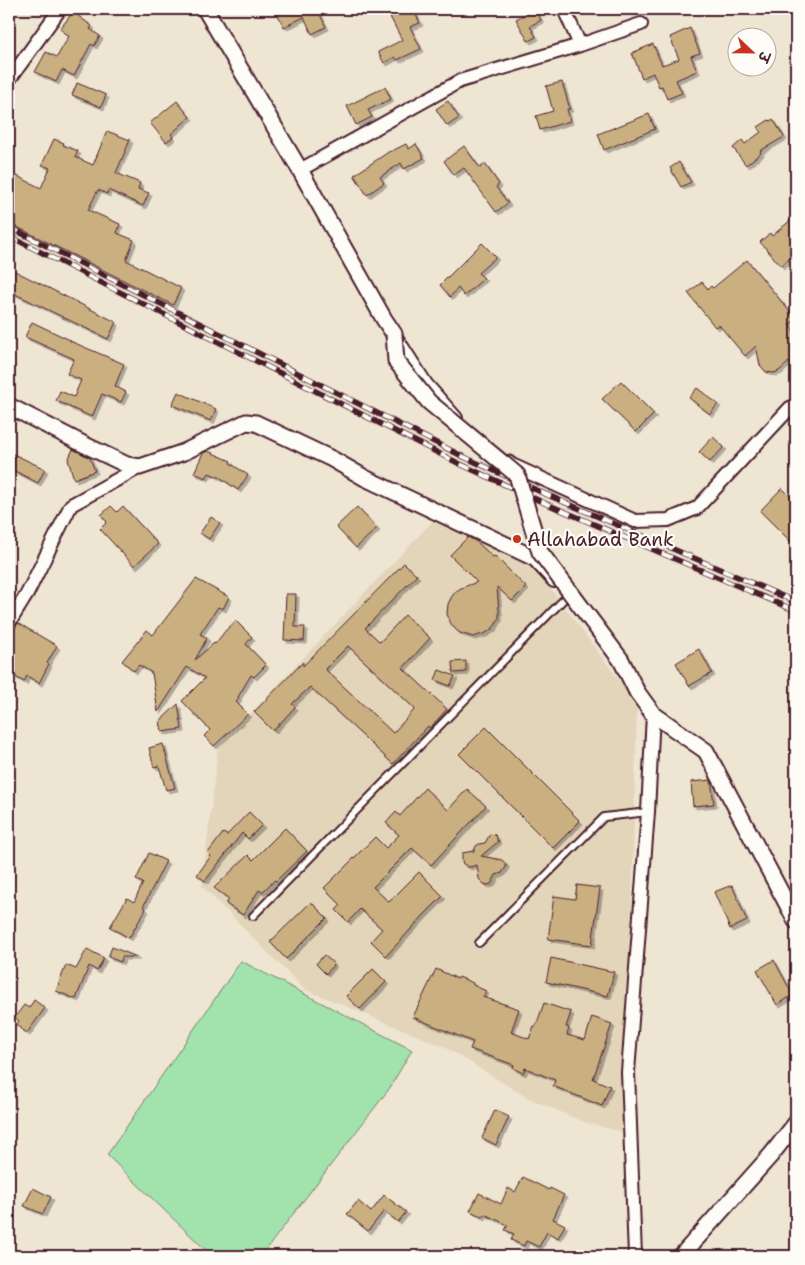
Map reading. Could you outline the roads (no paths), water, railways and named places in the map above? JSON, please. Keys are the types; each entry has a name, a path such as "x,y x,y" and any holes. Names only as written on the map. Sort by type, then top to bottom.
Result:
{"street":[{"path":"9,80 60,9"},
{"path":"205,9 300,170 384,319 426,384 466,429 512,465 635,521 668,520 697,508 790,408 796,405"},
{"path":"564,9 580,45"},
{"path":"300,170 460,81 580,45 641,24"},
{"path":"394,334 396,361 429,402 517,475 540,552 621,660 637,692"},
{"path":"9,406 127,465 140,467"},
{"path":"9,623 27,594 71,505 140,467 184,452 246,422 256,423 332,459 365,478 532,557 568,596 653,714 706,751 796,921"},
{"path":"635,1256 628,1072 648,812 653,714"},
{"path":"682,1256 771,1155 796,1123"}],"lane":[{"path":"254,916 568,596"},
{"path":"480,943 604,817 648,812"}],"railway":[{"path":"9,227 462,456 796,602"},
{"path":"9,236 458,463 540,501 796,611"}],"place":[{"name":"Allahabad Bank","path":"517,539"}]}
